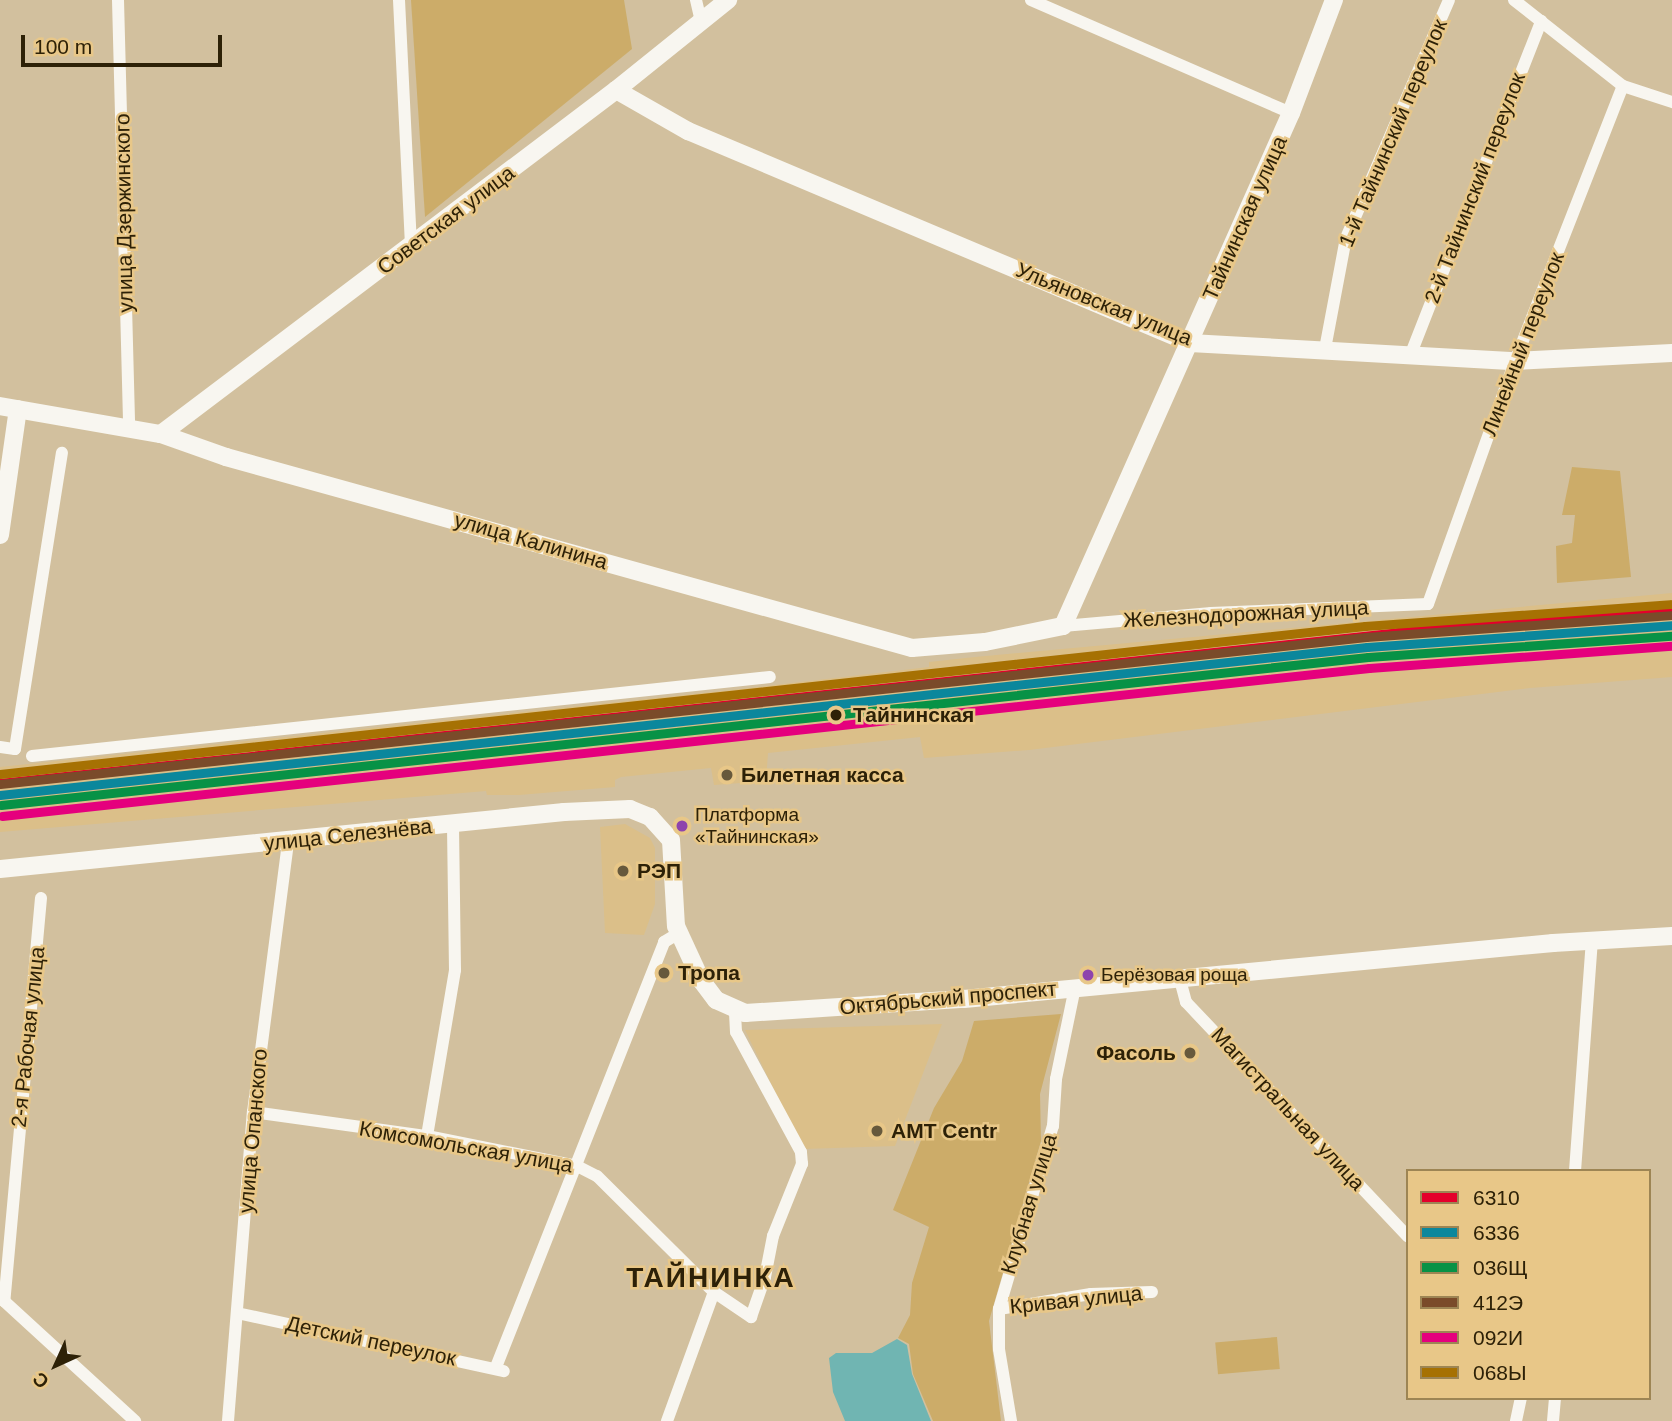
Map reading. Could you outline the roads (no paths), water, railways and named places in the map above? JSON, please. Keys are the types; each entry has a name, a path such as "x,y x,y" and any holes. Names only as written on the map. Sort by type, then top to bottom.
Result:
{"street":[{"name":"улица Дзержинского","path":"118,0 129,426"},
{"path":"398,0 411,247"},
{"path":"696,0 701,21"},
{"name":"Советская улица","path":"161,434 411,247 616,90 728,0"},
{"path":"1031,0 1291,113"},
{"name":"Тайнинская улица","path":"1063,626 1291,113 1334,0"},
{"name":"1-й Тайнинский переулок","path":"1325,349 1346,239 1449,0"},
{"path":"1514,0 1623,86 1672,102"},
{"name":"2-й Тайнинский переулок","path":"1410,356 1541,21"},
{"name":"Линейный переулок","path":"1428,604 1516,361 1623,86"},
{"name":"Ульяновская улица","path":"616,90 688,131 1190,342 1516,361 1672,353"},
{"name":"улица Калинина","path":"0,406 129,426 161,434 226,457 912,648 985,642 1063,626"},
{"path":"0,535 18,409"},
{"path":"0,747 15,748 62,453"},
{"name":"Железнодорожная улица","path":"1063,626 1211,613 1428,604"},
{"path":"32,756 771,677"},
{"name":"улица Селезнёва","path":"0,869 606,808 650,817 668,835 673,849 679,933"},
{"path":"427,1136 455,970 453,824"},
{"name":"улица Опанского","path":"228,1421 253,1112 288,841"},
{"name":"2-я Рабочая улица","path":"41,898 4,1301 135,1421"},
{"path":"577,1166 664,942 679,933 709,992 735,1011"},
{"name":"Октябрьский проспект","path":"735,1011 771,1013 1553,943 1672,936"},
{"path":"1575,1169 1592,940"},
{"name":"Магистральная улица","path":"1179,976 1186,1002 1406,1235"},
{"name":"Клубная улица","path":"1011,1421 999,1349 999,1309 1053,1126 1056,1079 1075,987"},
{"name":"Комсомольская улица","path":"253,1112 427,1136 577,1166 597,1177 714,1292 751,1317 765,1277 773,1236 802,1159 736,1031 735,1011"},
{"name":"Детский переулок","path":"237,1313 500,1369 577,1166"},
{"path":"667,1421 714,1292"},
{"name":"Кривая улица","path":"999,1309 1091,1294 1152,1292"},
{"path":"1516,1421 1521,1400"},
{"path":"1553,1421 1555,1400"}],"water":[{"path":"897,1339 907,1345 912,1374 931,1421 845,1421 833,1392 829,1358 836,1353 872,1353"}],"place":[{"name":"Тайнинская","path":"836,715"},
{"name":"Билетная касса","path":"727,775"},
{"name":"Платформа «Тайнинская»","path":"682,826"},
{"name":"РЭП","path":"623,871"},
{"name":"Тропа","path":"664,973"},
{"name":"Берёзовая роща","path":"1088,975"},
{"name":"Фасоль","path":"1190,1053"},
{"name":"AMT Centr","path":"877,1131"}],"district":[{"name":"ТАЙНИНКА","path":"711,1278"}]}
